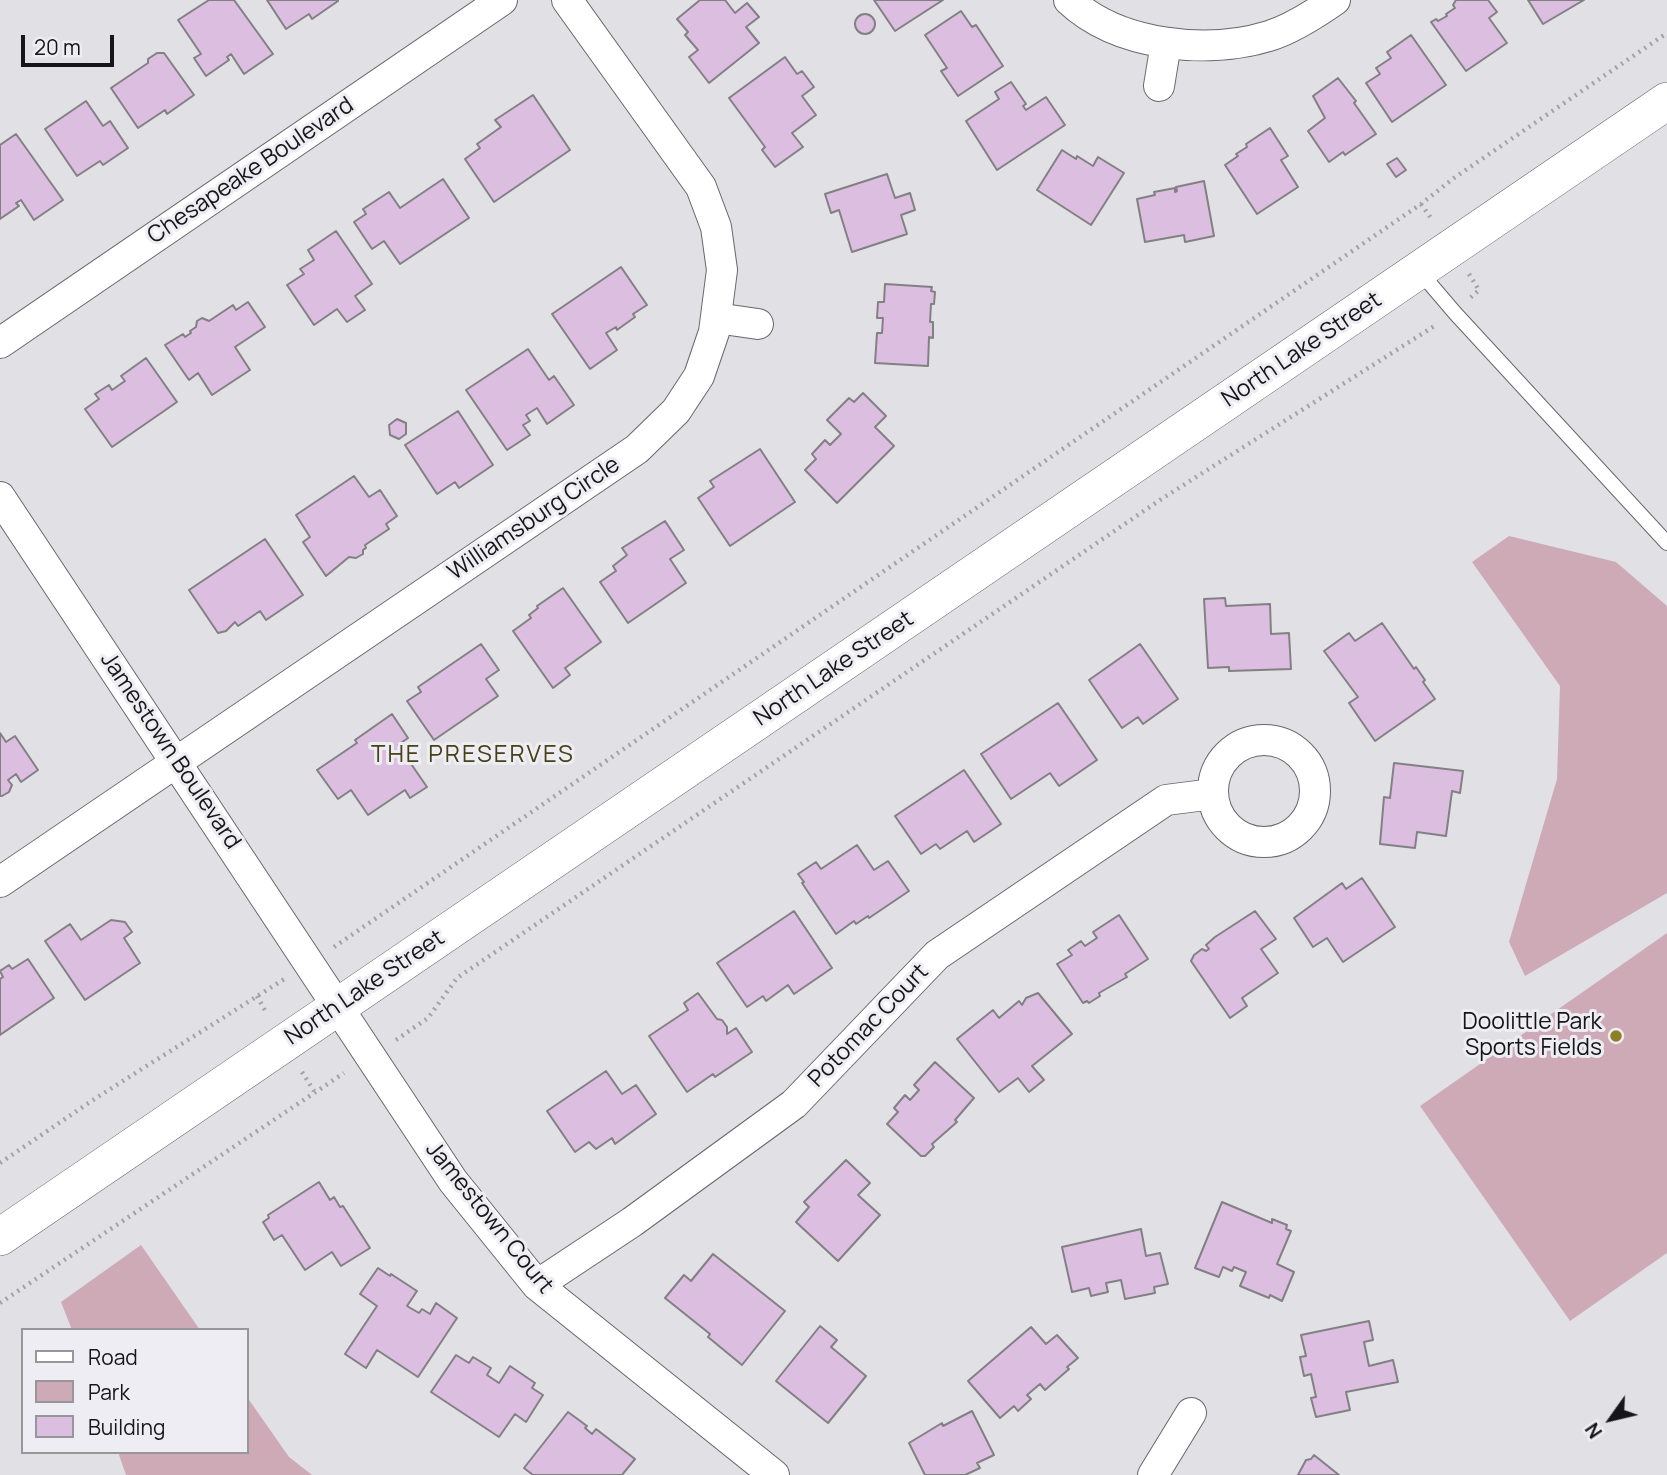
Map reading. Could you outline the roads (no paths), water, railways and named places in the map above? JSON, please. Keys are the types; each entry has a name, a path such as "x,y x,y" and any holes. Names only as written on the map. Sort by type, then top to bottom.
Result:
{"street":[{"name":"Chesapeake Boulevard","path":"0,343 502,0"},
{"name":"Williamsburg Circle","path":"0,882 637,449 676,411 699,376 715,332 722,270 716,227 701,187 568,0"},
{"path":"1069,0 1077,8 1121,32 1166,43 1230,45 1271,35 1317,13 1335,0"},
{"path":"1159,86 1166,43"},
{"name":"North Lake Street","path":"0,1237 1667,102"},
{"path":"716,318 758,324"},
{"name":"Jamestown Boulevard","path":"0,497 338,1006"},
{"name":"Potomac Court","path":"537,1285 632,1222 794,1104 936,955 1166,800 1213,794"},
{"name":"Jamestown Court","path":"338,1006 453,1181 537,1285 774,1475"},
{"path":"1153,1475 1191,1413"}],"lane":[{"path":"1419,271 1667,544"}],"place":[{"name":"Doolittle Park Sports Fields","path":"1616,1036"}],"district":[{"name":"THE PRESERVES","path":"473,755"}]}
